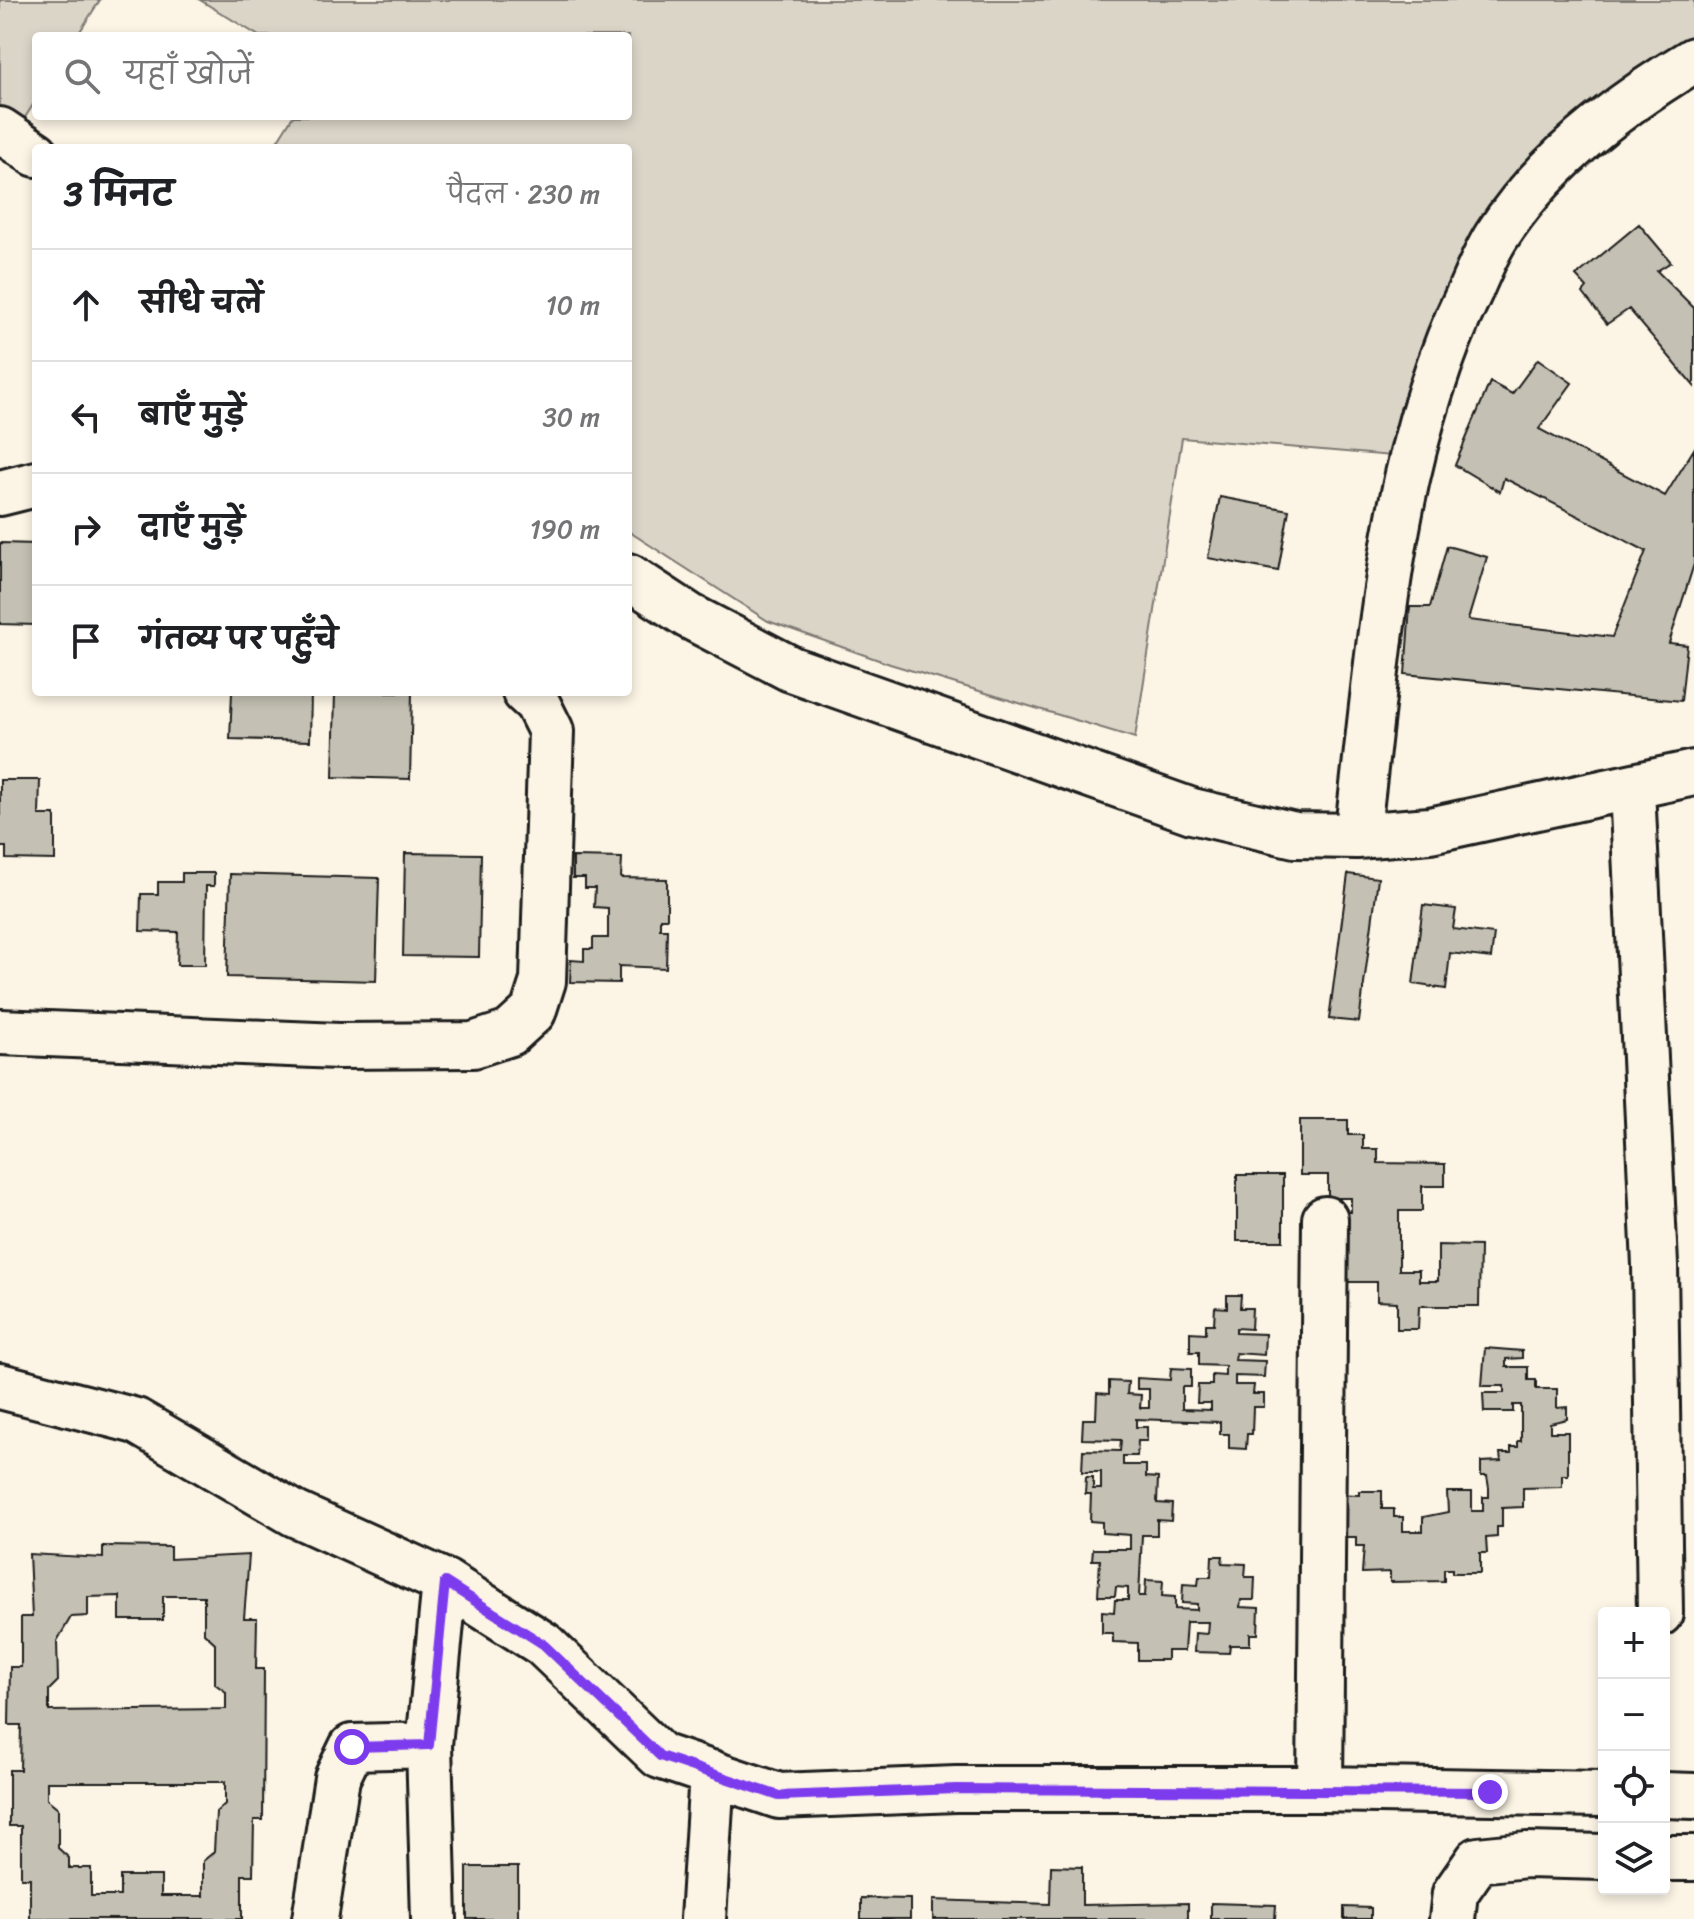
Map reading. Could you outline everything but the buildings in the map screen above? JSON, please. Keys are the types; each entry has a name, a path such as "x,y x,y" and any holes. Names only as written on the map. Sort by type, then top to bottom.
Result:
{"lane":[{"path":"1357,836 1394,548 1420,421 1456,320 1496,237 1552,166 1635,100 1694,60"},
{"path":"0,130 32,151"},
{"path":"0,493 32,485"},
{"path":"632,579 689,616 791,669 1192,811 1295,835 1357,836 1430,830 1632,789 1694,773"},
{"path":"0,1032 339,1046 473,1045 510,1033 533,1012 543,981 545,951 551,731 537,703 529,696"},
{"path":"1632,789 1655,1265 1660,1607"},
{"path":"1320,1789 1325,1219"},
{"path":"0,1386 136,1421 295,1514 445,1582 543,1644 660,1756 779,1796 956,1789 1320,1789 1598,1794"},
{"path":"434,1919 429,1745 445,1582"},
{"path":"315,1919 337,1778 352,1747 429,1745"},
{"path":"703,1919 712,1773"},
{"path":"1670,1795 1694,1796"},
{"path":"1452,1919 1455,1893 1478,1860 1527,1855 1598,1857"},
{"path":"1670,1858 1694,1858"}],"shaded area":[{"path":"0,0 100,0 80,32 32,32 32,106 19,127 0,112"},
{"path":"200,0 1694,0 1694,74 1588,140 1514,231 1392,456 1182,438 1135,738 890,664 768,621 632,534 632,144 276,144 290,120 632,120 632,32 252,32"}],"route":[{"path":"352,1747 429,1745 445,1582 543,1644 660,1756 779,1796 956,1789 1490,1792"}]}
